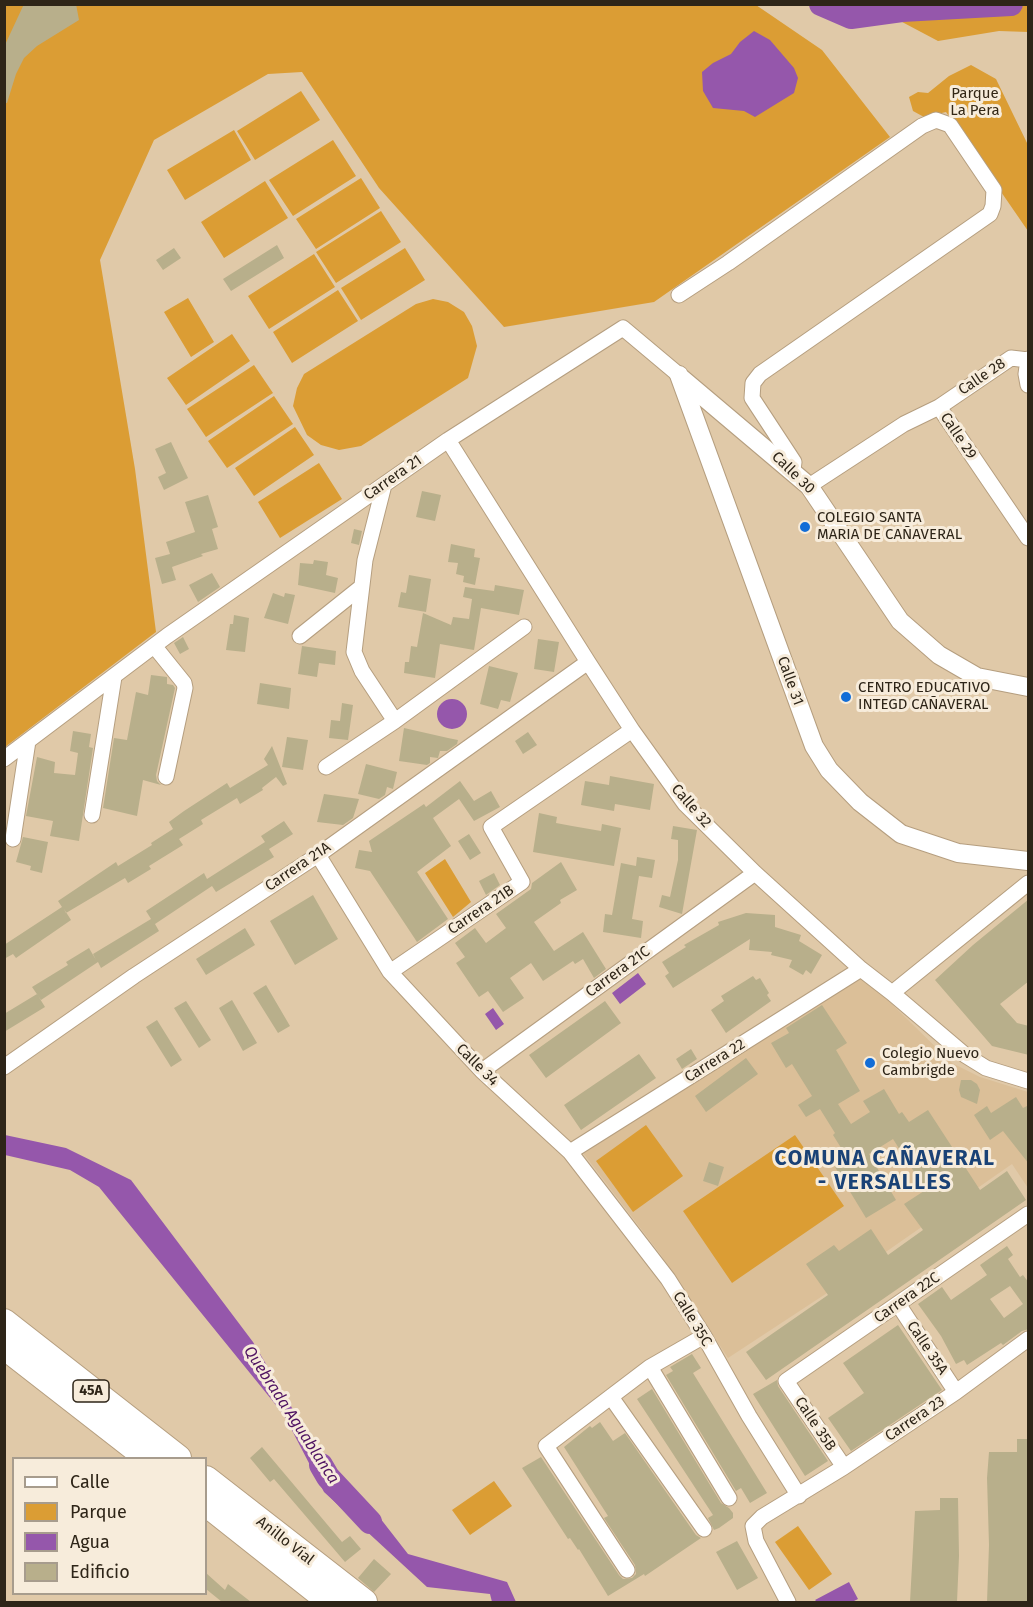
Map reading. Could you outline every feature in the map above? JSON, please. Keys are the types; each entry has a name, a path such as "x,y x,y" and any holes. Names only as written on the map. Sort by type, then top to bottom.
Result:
{"highway":[{"name":"45A","path":"4,1322 177,1457"},
{"name":"45A","path":"4,1346 147,1457"},
{"name":"Anillo Víal","path":"207,1480 364,1602"},
{"name":"Anillo Víal","path":"207,1504 331,1602"}],"street":[{"path":"679,294 728,263 922,126 936,120 950,125 994,190 990,214 760,374 753,383 752,398 794,462 793,470"},
{"name":"Calle 30","path":"623,328 810,486 900,621 939,654 977,677 1029,687"},
{"name":"Carrera 21","path":"4,759 167,636 448,440 623,328"},
{"name":"Calle 28","path":"939,407 1011,357 1028,359 1026,374 1029,385"},
{"name":"Calle 31","path":"679,375 814,746 829,770 860,802 901,834 958,853 1029,861"},
{"name":"Calle 29","path":"810,486 904,424 939,407 1025,534"},
{"name":"Calle 32","path":"448,440 632,730 685,804 755,873 861,969 964,1055 986,1068 1029,1081"},
{"path":"384,485 365,560 354,652 362,671 394,721"},
{"path":"300,636 360,588"},
{"path":"326,767 524,627"},
{"path":"154,647 184,683 185,688 166,777"},
{"name":"Carrera 21A","path":"4,1067 134,976 318,855 588,662"},
{"path":"92,815 114,677"},
{"name":"Carrera 21B","path":"390,972 522,882 491,827 632,730"},
{"path":"14,839 28,741"},
{"path":"318,855 390,972"},
{"name":"Carrera 21C","path":"482,1071 755,873"},
{"path":"892,993 1029,883"},
{"name":"Carrera 22","path":"570,1152 861,969"},
{"name":"Calle 34","path":"390,972 482,1071 570,1152"},
{"name":"Calle 35C","path":"570,1152 668,1279 799,1496"},
{"name":"Carrera 22C","path":"786,1382 1029,1214"},
{"name":"Calle 35A","path":"898,1304 956,1392"},
{"path":"627,1570 546,1446 650,1367 704,1336"},
{"name":"Carrera 23","path":"788,1602 756,1541 753,1526 762,1517 799,1496 956,1392 1029,1339"},
{"path":"650,1367 729,1498"},
{"name":"Calle 35B","path":"786,1382 844,1467"},
{"path":"611,1397 704,1529"}],"shaded area":[{"path":"860,973 952,1063 980,1077 1028,1092 1028,1188 1012,1164 824,1295 728,1358 661,1255 583,1153"}],"green space":[{"path":"5,5 756,5 822,50 890,137 654,302 504,327 379,188 302,72 268,74 154,140 100,260 135,469 156,632 5,747"},
{"path":"870,5 1028,5 1028,32 999,31 938,41"},
{"name":"Parque La Pera","path":"971,65 996,79 1028,145 1028,231 946,112 924,117 913,111 909,97 918,92 928,93 949,76"},
{"path":"301,91 320,120 255,160 237,131"},
{"path":"234,130 251,160 185,200 167,170"},
{"path":"333,140 356,176 293,216 269,180"},
{"path":"361,178 380,208 316,249 296,219"},
{"path":"265,181 288,218 224,258 201,222"},
{"path":"381,211 401,242 336,283 316,252"},
{"path":"405,248 425,280 361,320 341,288"},
{"path":"314,254 335,287 269,329 248,296"},
{"path":"338,290 358,321 292,363 273,332"},
{"path":"188,298 214,342 191,357 164,312"},
{"path":"433,299 448,302 464,312 472,326 477,346 468,378 361,446 339,450 321,445 307,435 293,406 297,388 304,374 416,304"},
{"path":"232,334 250,361 186,405 167,378"},
{"path":"254,365 273,393 206,437 187,409"},
{"path":"274,396 293,424 227,468 208,441"},
{"path":"295,427 314,455 254,496 235,468"},
{"path":"319,463 342,499 280,538 258,502"},
{"path":"445,859 471,902 453,917 425,873"},
{"path":"646,1125 683,1176 633,1212 596,1161"},
{"path":"795,1135 844,1206 732,1283 683,1211"},
{"path":"494,1481 512,1506 470,1535 452,1510"},
{"path":"798,1526 832,1574 809,1590 775,1542"}],"water":[{"path":"754,31 770,40 794,68 798,78 794,93 755,117 744,111 713,108 703,91 702,72 713,63 731,54 740,42"},
{"path":"452,699 463,703 467,714 463,725 452,729 441,725 437,714 441,703"},
{"path":"638,973 646,984 620,1004 612,993"},
{"path":"493,1008 504,1024 496,1030 485,1014"},
{"path":"5,1135 66,1148 131,1180 253,1342 344,1496 380,1518 408,1554 507,1582 516,1602 492,1602 490,1594 427,1587 324,1492 284,1415 99,1187 70,1170 5,1155"},
{"path":"849,1582 858,1599 852,1602 817,1602 815,1600"}],"building":[{"path":"24,4 76,4 79,20 37,46 24,58 16,74 7,103 4,103 4,47"},
{"path":"277,245 284,258 231,291 223,279"},
{"path":"174,248 181,258 163,270 156,260"},
{"path":"171,442 188,478 164,490 158,477 166,473 155,449"},
{"path":"422,491 441,495 435,521 416,517"},
{"path":"208,495 218,527 212,529 218,549 172,567 176,580 162,584 155,558 170,554 166,542 195,532 185,502"},
{"path":"354,529 362,531 359,545 351,543"},
{"path":"451,544 475,549 474,557 480,558 475,585 463,582 464,576 456,574 458,563 448,562"},
{"path":"314,560 328,562 326,575 338,578 335,593 298,585 300,563 313,564"},
{"path":"212,573 220,587 198,602 189,585"},
{"path":"409,575 431,579 426,612 398,607 401,592 406,593"},
{"path":"495,585 524,590 519,615 481,608 474,650 440,644 435,678 404,673 405,662 409,662 411,646 417,647 423,613 451,625 453,617 469,619 472,599 463,597 465,587 494,591"},
{"path":"273,593 284,597 285,593 295,595 288,624 264,618"},
{"path":"234,615 249,618 245,652 226,650 230,624 233,624"},
{"path":"183,637 189,649 180,654 174,643"},
{"path":"538,639 559,642 554,672 534,669"},
{"path":"302,646 336,651 335,665 319,663 317,677 298,674"},
{"path":"489,666 518,673 510,702 501,700 498,709 480,704"},
{"path":"151,675 167,677 167,684 175,688 156,775 161,785 143,780 137,816 103,808 114,738 127,740 136,692 148,695"},
{"path":"260,683 291,688 289,709 257,704"},
{"path":"342,703 353,705 348,740 329,738 331,720 340,721"},
{"path":"404,728 458,740 457,744 447,751 440,751 438,758 430,757 430,763 427,765 399,761"},
{"path":"73,731 91,734 89,747 93,748 79,841 50,836 53,821 26,816 37,757 55,762 54,773 75,775 78,753 70,751"},
{"path":"528,732 537,745 523,754 515,741"},
{"path":"287,737 308,740 303,770 282,767"},
{"path":"272,746 287,784 283,786 276,777 262,788 263,790 240,804 237,798 201,820 203,824 179,839 183,845 149,866 151,869 128,883 125,878 66,913 71,920 16,958 13,954 4,959 4,945 62,907 58,901 116,862 118,866 152,845 151,843 173,829 169,822 227,783 230,788 268,765 264,759"},
{"path":"366,764 397,772 393,789 387,787 385,795 379,799 358,794"},
{"path":"610,776 654,784 650,810 615,804 614,811 581,805 585,781 609,785"},
{"path":"460,781 474,801 491,791 500,807 474,821 459,799 433,818 451,846 417,872 448,919 417,942 370,871 355,868 359,850 372,852 369,841 424,804 426,807"},
{"path":"324,794 359,799 353,818 343,825 317,822"},
{"path":"539,813 557,817 556,823 572,826 601,831 602,824 621,828 614,866 533,852"},
{"path":"284,821 293,834 269,849 274,857 216,892 212,886 155,924 159,931 101,968 98,962 41,1000 32,987 68,965 66,962 89,948 96,960 93,954 151,919 146,911 204,873 207,879 265,842 261,836"},
{"path":"673,826 697,830 682,914 659,907 662,895 670,897 678,860 678,840 671,839"},
{"path":"469,834 481,853 470,860 458,841"},
{"path":"23,837 48,842 42,873 30,870 31,866 16,862"},
{"path":"637,857 655,860 652,878 639,876 632,919 643,921 641,938 603,932 605,914 612,915 621,863 636,866"},
{"path":"561,862 577,890 560,900 561,903 534,922 554,951 583,932 606,969 594,978 583,959 575,964 573,961 543,981 531,963 510,978 524,998 503,1012 488,991 479,997 456,963 465,957 455,943 475,928 486,943 506,928 496,914 531,889 532,883"},
{"path":"494,873 500,885 486,895 479,881"},
{"path":"313,895 338,939 295,965 270,921"},
{"path":"1029,899 1029,981 1000,1004 1017,1023 1029,1026 1029,1055 992,1046 935,980"},
{"path":"746,913 775,915 775,927 801,935 799,941 822,955 811,974 806,970 803,975 789,967 792,960 771,955 772,952 749,950 750,939 673,988 665,976 669,973 662,962 686,947 684,945 719,925 718,922"},
{"path":"245,928 255,945 206,975 196,959"},
{"path":"753,976 756,980 760,978 771,1001 726,1033 711,1010 724,1001 721,996"},
{"path":"266,985 290,1026 278,1033 253,993"},
{"path":"37,994 45,1007 4,1032 4,1014"},
{"path":"232,1000 257,1043 243,1051 219,1008"},
{"path":"186,1001 211,1040 199,1048 174,1008"},
{"path":"605,1001 621,1023 546,1078 529,1055"},
{"path":"822,1005 847,1043 836,1050 860,1091 838,1104 851,1124 870,1112 863,1101 884,1089 899,1114 902,1112 909,1122 928,1110 980,1190 1007,1171 1026,1200 766,1380 746,1352 828,1295 806,1264 834,1245 839,1251 871,1229 888,1255 923,1230 904,1204 924,1191 893,1139 869,1154 896,1200 866,1218 835,1167 848,1159 833,1135 835,1133 820,1109 806,1117 798,1105 812,1096 792,1064 786,1068 771,1043 789,1033 786,1028"},
{"path":"157,1020 182,1060 171,1067 146,1027"},
{"path":"691,1049 697,1059 682,1069 676,1059"},
{"path":"639,1054 656,1078 581,1130 564,1105"},
{"path":"746,1058 758,1074 706,1112 695,1096"},
{"path":"961,1080 971,1080 977,1084 980,1090 977,1104 961,1097 959,1090"},
{"path":"1016,1097 1023,1108 1029,1105 1029,1164 1003,1131 990,1140 974,1115 987,1106 991,1113"},
{"path":"709,1162 724,1167 718,1186 703,1181"},
{"path":"1007,1246 1013,1255 1008,1259 1020,1277 1023,1275 1029,1283 1029,1329 1022,1331 1003,1345 1001,1343 967,1365 964,1360 956,1364 941,1336 918,1304 942,1287 951,1300 987,1275 980,1265","holes":["1010,1286 1023,1304 1004,1318 990,1299"]},
{"path":"898,1325 942,1390 851,1451 828,1418 864,1393 843,1363"},
{"path":"692,1354 701,1368 693,1373 767,1493 750,1503 741,1488 736,1491 666,1375 673,1371 670,1367"},
{"path":"777,1380 778,1386 828,1461 805,1476 753,1394"},
{"path":"652,1389 721,1503 733,1513 733,1518 719,1528 714,1530 708,1518 713,1515 637,1399"},
{"path":"600,1422 613,1441 625,1433 696,1535 701,1538 645,1576 644,1574 608,1596 579,1549 570,1538 568,1539 522,1468 541,1457 619,1575 623,1579 632,1578 636,1574 635,1565 604,1518 608,1516 564,1447 590,1426 592,1428"},
{"path":"1017,1439 1029,1439 1029,1602 987,1602 989,1452 1017,1452"},
{"path":"262,1447 342,1542 350,1536 361,1549 345,1562 274,1479 270,1482 250,1458"},
{"path":"940,1498 958,1498 957,1602 910,1602 915,1511 940,1510"},
{"path":"737,1541 758,1578 737,1590 716,1552"},
{"path":"374,1559 391,1574 374,1592 358,1578"},
{"path":"207,1574 225,1590 228,1584 251,1602 222,1602 207,1590"}],"waterway":[{"path":"821,4 851,17 902,10 1011,4"},
{"name":"Quebrada Aguablanca","path":"321,1465 328,1477 370,1522"}],"place":[{"name":"COLEGIO SANTA MARIA DE CAÑAVERAL","path":"805,527"},
{"name":"CENTRO EDUCATIVO INTEGD CAÑAVERAL","path":"846,697"},
{"name":"Colegio Nuevo Cambrigde","path":"870,1063"}],"district":[{"name":"COMUNA CAÑAVERAL - VERSALLES","path":"885,1171"}]}
